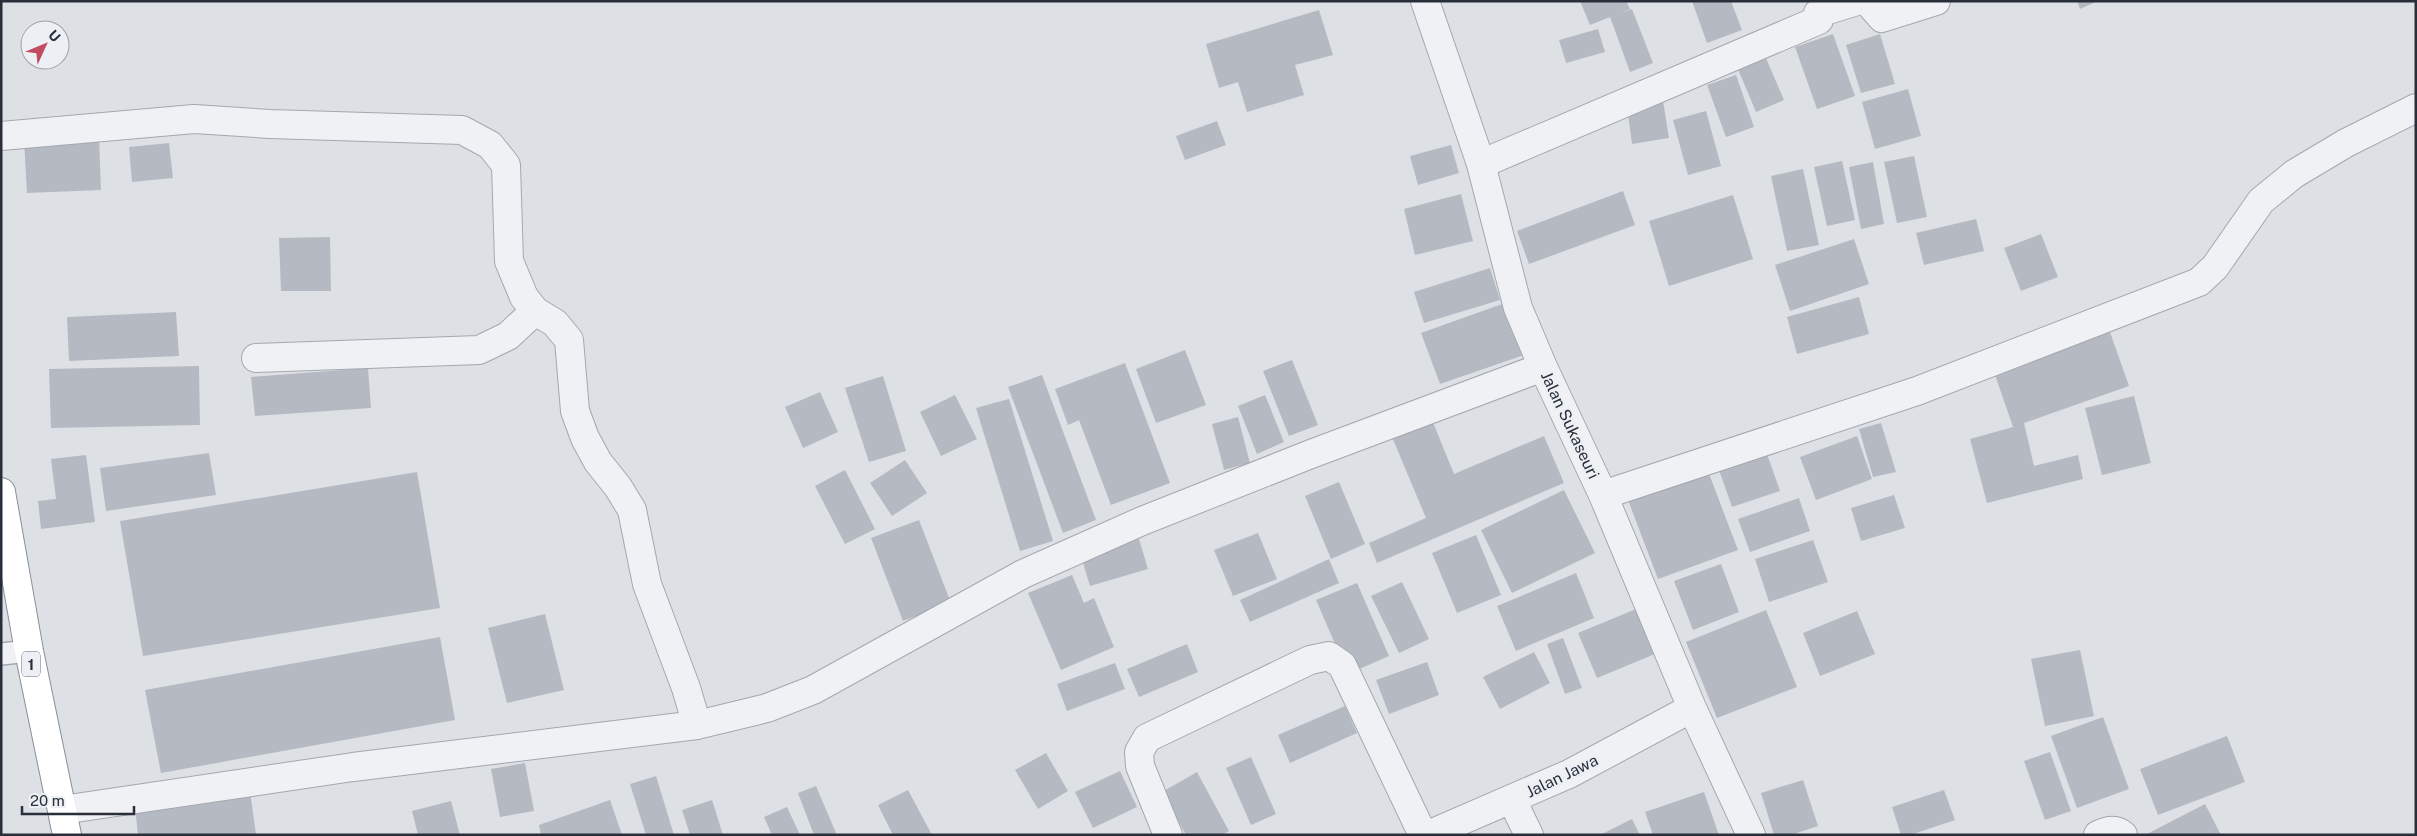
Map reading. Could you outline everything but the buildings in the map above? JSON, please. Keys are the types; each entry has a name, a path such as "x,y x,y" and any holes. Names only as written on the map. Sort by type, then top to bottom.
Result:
{"highway":[{"name":"1","path":"1,492 29,651 65,822"}],"street":[{"name":"Jalan Sukaseuri","path":"1425,1 1481,164 1518,308 1543,367 1603,495 1692,708 1751,835"},
{"path":"1481,164 1819,20 1818,14 1857,1"},
{"path":"1867,1 1882,18 1936,1"},
{"path":"1603,495 1917,391 2199,282 2215,267 2261,201 2294,174 2346,142 2416,108"},
{"path":"1,136 194,119 270,124 462,130 490,145 506,165 509,261 524,297 535,311 555,323 568,340 575,411 585,438 598,462 618,487 632,510 647,584 697,725"},
{"path":"256,358 480,350 508,336 535,311"},
{"path":"65,822 353,767 697,725 767,708 813,690 1023,574 1142,521 1311,454 1543,367"},
{"path":"1168,835 1140,766 1139,752 1147,738 1310,660 1329,656 1342,665 1423,835"},
{"name":"Jalan Jawa","path":"1428,835 1569,774 1692,708"},
{"path":"1512,800 1529,835"},
{"path":"2098,835 2108,831 2119,831 2123,835"}],"lane":[{"path":"1,654 29,651"}]}
